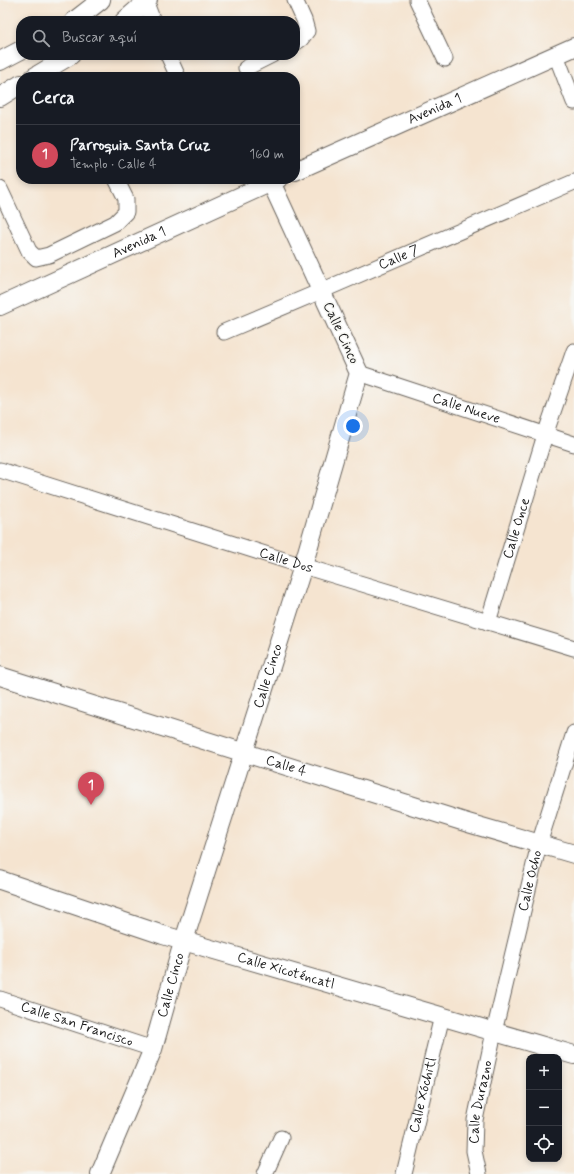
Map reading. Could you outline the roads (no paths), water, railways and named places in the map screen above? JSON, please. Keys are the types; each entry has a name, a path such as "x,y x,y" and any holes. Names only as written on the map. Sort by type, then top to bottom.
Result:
{"street":[{"path":"80,16 101,0"},
{"path":"295,0 307,31 300,40"},
{"path":"417,0 445,59"},
{"path":"130,16 147,1 152,16"},
{"name":"Avenida 1","path":"300,169 574,47"},
{"path":"0,61 16,53"},
{"path":"556,55 574,102"},
{"path":"42,72 63,60"},
{"path":"170,60 176,72"},
{"path":"246,68 262,60"},
{"path":"0,97 16,87"},
{"name":"Calle 7","path":"224,332 574,182"},
{"path":"0,189 29,251 36,258 49,255 115,223 126,212 126,199 118,184"},
{"name":"Avenida 1","path":"0,306 267,184"},
{"name":"Calle Cinco","path":"100,1174 153,1049 184,941 303,566 359,373 321,291 275,184"},
{"name":"Calle Once","path":"488,622 545,435 574,351"},
{"name":"Calle Nueve","path":"359,373 574,444"},
{"name":"Calle Dos","path":"0,470 303,566 574,648"},
{"name":"Calle 4","path":"0,676 468,823 574,854"},
{"name":"Calle Ocho","path":"494,1032 539,844 574,733"},
{"name":"Calle Xicoténcatl","path":"0,880 184,941 574,1055"},
{"name":"Calle San Francisco","path":"0,999 153,1049"},
{"name":"Calle Xóchitl","path":"404,1174 442,1016"},
{"name":"Calle Durazno","path":"479,1174 474,1151 475,1120 494,1032"},
{"path":"265,1174 281,1138"}],"place":[{"name":"Parroquia Santa Cruz","path":"91,805"}]}
